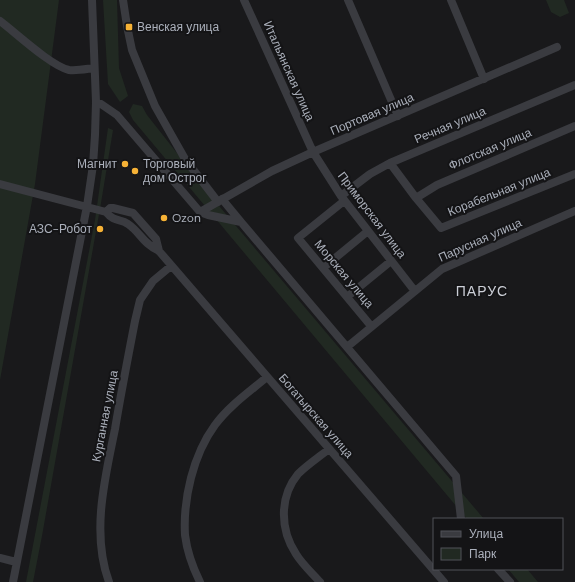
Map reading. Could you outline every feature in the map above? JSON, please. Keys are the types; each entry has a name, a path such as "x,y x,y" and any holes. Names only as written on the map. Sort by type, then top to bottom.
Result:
{"street":[{"path":"13,582 87,206 93,165 96,102 92,0"},
{"path":"123,0 126,26 132,50 155,106 185,160 241,222 456,476 461,518"},
{"name":"Итальянская улица","path":"244,0 313,152"},
{"path":"348,0 398,116"},
{"path":"451,0 484,79"},
{"path":"0,21 56,65 68,70 94,68"},
{"name":"Портовая улица","path":"200,212 272,171 313,152 557,47"},
{"name":"Речная улица","path":"298,238 370,174 390,163 575,85"},
{"path":"96,102 102,104 117,115 200,212 241,222"},
{"name":"Флотская улица","path":"416,198 437,185 575,126"},
{"name":"Приморская улица","path":"313,152 343,199 414,290"},
{"name":"Корабельная улица","path":"390,163 441,228 575,174"},
{"path":"0,184 87,206"},
{"name":"Богатырская улица","path":"87,206 106,212 110,208 113,208 133,213 156,238 159,251 171,266 433,569"},
{"name":"Парусная улица","path":"346,347 414,290 442,269 575,211"},
{"path":"323,268 368,231"},
{"name":"Морская улица","path":"298,238 371,326"},
{"path":"347,297 391,261"},
{"name":"Курганная улица","path":"109,582 100,540 103,494 134,329 140,300 153,281 171,266"},
{"path":"200,582 193,566 186,537 185,516 194,469 202,446 215,425 233,406 267,377"},
{"path":"320,582 296,555 289,542 284,530 283,512 285,497 298,474 329,449"},
{"path":"0,558 16,562"},
{"name":"Богатырская улица","path":"434,570 444,582"},
{"path":"499,570 510,582"}],"green space":[{"path":"0,0 59,0 35,184 0,380"},
{"path":"103,0 117,0 119,68 128,96 120,102 108,84"},
{"path":"546,0 564,0 569,13 560,17 551,12"},
{"path":"133,104 142,106 147,115 214,200 483,518 466,518 133,120 129,112"},
{"path":"108,128 113,130 42,536 33,582 26,582 95,220"},
{"path":"509,570 528,570 538,582 519,582"}],"place":[{"name":"Венская улица","path":"129,27"},
{"name":"Магнит","path":"125,164"},
{"name":"Торговый дом Острог","path":"135,171"},
{"name":"Ozon","path":"164,218"},
{"name":"АЗС-Робот","path":"100,229"}],"district":[{"name":"ПАРУС","path":"482,291"}]}
